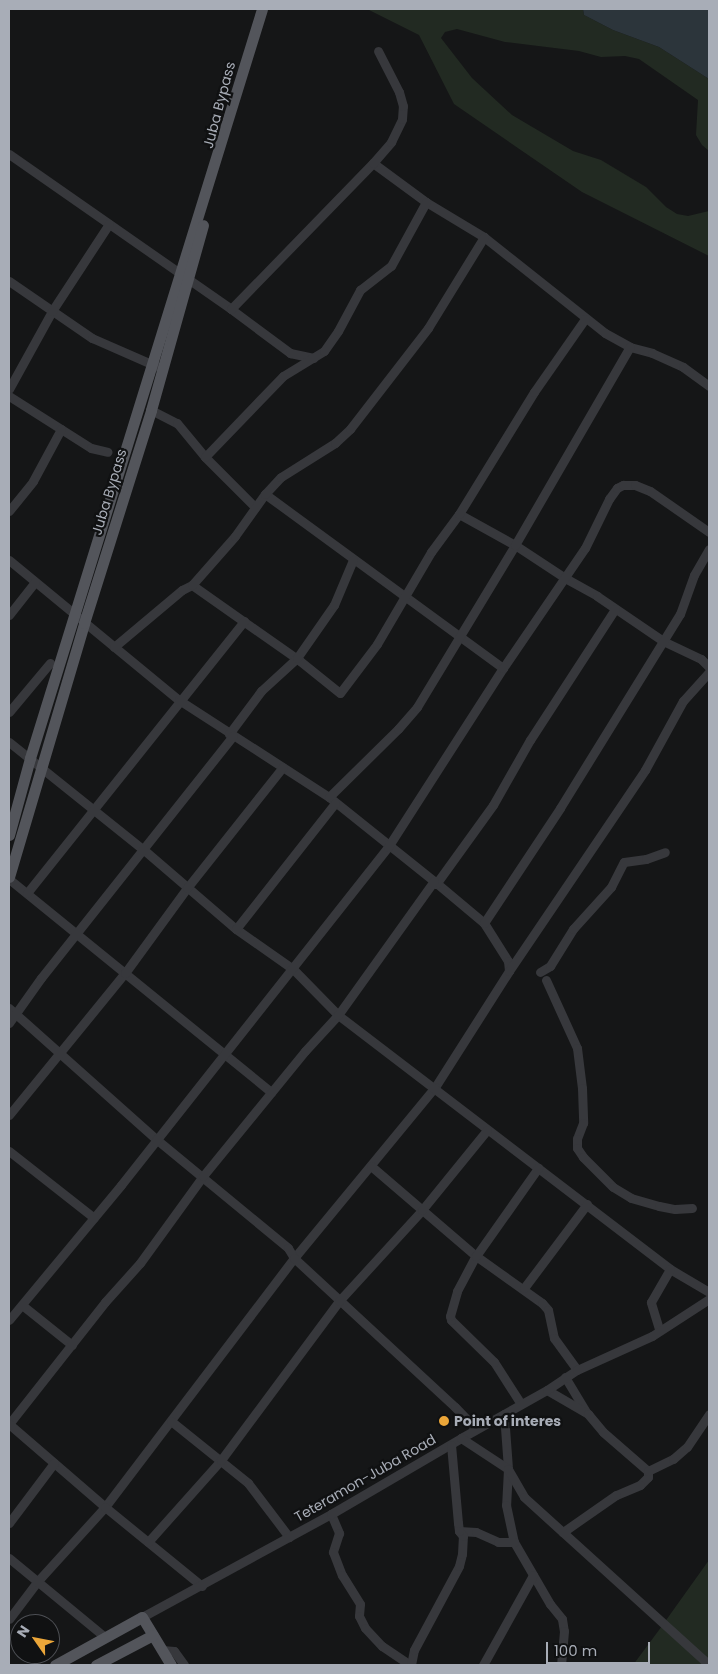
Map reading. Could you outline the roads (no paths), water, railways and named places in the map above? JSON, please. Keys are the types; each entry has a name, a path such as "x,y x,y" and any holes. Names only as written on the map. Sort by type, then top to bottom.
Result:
{"main road":[{"name":"Juba Bypass","path":"9,835 30,758 74,615 157,367 262,9"},
{"name":"Juba Bypass","path":"9,878 40,766 151,410 157,367"},
{"path":"55,1665 142,1617 171,1665"},
{"path":"96,1665 153,1635"}],"street":[{"path":"231,309 373,163 391,142 402,119 403,106 399,92 378,51"},
{"path":"9,154 231,309 290,353 313,358"},
{"path":"373,163 426,202 484,237 585,318 630,347 667,359 694,373 709,386"},
{"path":"204,457 283,376 324,351 338,331 360,290 390,266 426,202"},
{"path":"9,389 52,311 109,224"},
{"path":"114,647 182,590 192,585 235,536 265,494 292,469 335,442 356,422 428,328 484,237"},
{"path":"9,281 92,338 157,367"},
{"path":"192,585 297,658 340,693 376,644 431,552 459,514 534,392 585,318"},
{"path":"236,929 332,800 398,730 416,707 515,545 630,347"},
{"path":"9,396 90,448 108,452"},
{"path":"151,410 177,423 204,457 255,507"},
{"path":"9,511 33,480 61,430"},
{"path":"9,1320 94,1218 388,847 503,668 585,548 609,499 617,488 623,485 636,485 650,491 709,532"},
{"path":"265,494 353,560 405,596 459,638 503,668"},
{"path":"459,514 515,545 663,641 701,659 709,667"},
{"path":"484,923 560,808 680,614 694,575 709,549"},
{"path":"9,560 179,700 332,800 388,847 435,882 484,923 508,961 509,971"},
{"path":"9,1023 12,1011 41,978 144,850 231,735 261,691 297,658 334,605 353,560"},
{"path":"9,615 35,582"},
{"path":"202,1586 105,1508 9,1424 105,1302 140,1262 203,1176 338,1015 493,805 530,740 615,609"},
{"path":"28,893 179,700 244,621"},
{"path":"9,712 50,663"},
{"path":"9,1619 37,1582 105,1508 294,1258 435,1087 509,971 645,770 683,701 709,672"},
{"path":"9,742 144,850 236,929 293,969 338,1015 435,1087 487,1130 587,1204 670,1269 709,1292"},
{"path":"9,1115 126,973 187,888 283,768"},
{"path":"540,972 550,966 577,924 611,887 624,862 646,859 664,852"},
{"path":"9,878 272,1092"},
{"path":"546,980 577,1048 582,1088 582,1123 577,1139 577,1148 613,1187 631,1198 659,1206 692,1208"},
{"path":"12,1011 156,1139 288,1248 294,1258 339,1302 455,1406 476,1429"},
{"path":"148,1542 221,1460 339,1302 422,1210 487,1130"},
{"path":"9,1151 94,1218"},
{"path":"371,1166 476,1256 524,1288 548,1310 554,1338 577,1370"},
{"path":"521,1404 494,1362 464,1334 450,1316 457,1291 476,1256 538,1168"},
{"path":"524,1288 587,1204"},
{"path":"660,1329 651,1302 670,1269"},
{"name":"Teteramon-Juba Road","path":"142,1617 332,1514 476,1429 547,1390 564,1377 652,1336 709,1298"},
{"path":"22,1305 72,1345"},
{"path":"562,1532 616,1495 640,1485 648,1477 648,1471 603,1432 588,1414 564,1377"},
{"path":"547,1390 588,1414"},
{"path":"504,1414 508,1470 506,1504 514,1542 550,1604 562,1619 564,1631 561,1665"},
{"path":"648,1471 672,1459 687,1446 709,1414"},
{"path":"171,1422 248,1483 289,1537"},
{"path":"462,1438 508,1470 524,1497 709,1665"},
{"path":"332,1514 339,1533 333,1552 342,1575 360,1604 359,1616 365,1628 382,1646 411,1665 414,1650 459,1566 463,1536 459,1531 451,1445"},
{"path":"9,1523 54,1463"},
{"path":"459,1531 485,1534 498,1542 514,1542"},
{"path":"9,1558 105,1637"},
{"path":"483,1665 533,1575"},
{"path":"162,1650 174,1651 184,1665"}],"place":[{"name":"Point of interes","path":"444,1421"}]}
